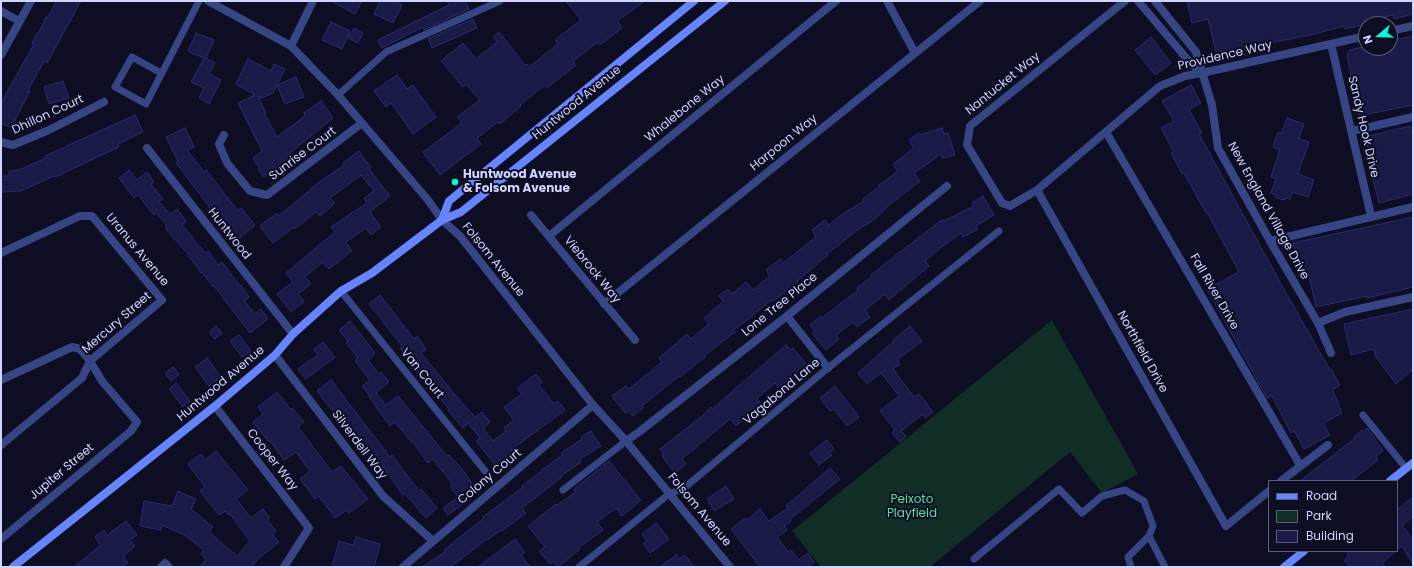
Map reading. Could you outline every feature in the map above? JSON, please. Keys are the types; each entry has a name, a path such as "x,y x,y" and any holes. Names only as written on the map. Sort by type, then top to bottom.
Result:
{"street":[{"path":"1,55 30,1"},
{"name":"Folsom Avenue","path":"208,1 291,46 338,95 428,200 442,220 461,238 593,405 626,441 730,567"},
{"path":"291,46 313,1"},
{"name":"Huntwood Avenue","path":"442,220 449,201 694,1"},
{"name":"Huntwood Avenue","path":"13,567 215,406 275,354 293,334 341,291 372,273 442,220 461,212 725,1"},
{"name":"Whalebone Way","path":"549,236 836,1"},
{"path":"887,1 915,53"},
{"name":"Harpoon Way","path":"604,304 980,1"},
{"name":"Nantucket Way","path":"1010,206 1002,203 967,145 970,126 1125,1"},
{"name":"New England Village Drive","path":"1138,1 1187,59 1202,73"},
{"name":"New England Village Drive","path":"1155,1 1196,52 1212,104 1218,148 1318,323 1331,353"},
{"path":"1,11 19,21"},
{"path":"1398,29 1413,26"},
{"name":"Providence Way","path":"1010,206 1037,190 1160,86 1185,76 1358,38"},
{"name":"Sandy Hook Drive","path":"1331,44 1371,216"},
{"name":"Dhillon Court","path":"1,142 13,145 49,130 104,102"},
{"path":"1352,131 1413,117"},
{"name":"Sunrise Court","path":"224,135 219,144 227,163 250,191 267,195 362,123"},
{"name":"Fall River Drive","path":"1106,132 1300,465"},
{"name":"Huntwood","path":"147,148 293,334"},
{"name":"Lone Tree Place","path":"626,441 646,427 787,316 947,186"},
{"name":"Northfield Drive","path":"1037,190 1226,526 1268,492"},
{"path":"1270,241 1413,207"},
{"name":"Viebrock Way","path":"531,215 635,340"},
{"name":"Uranus Avenue","path":"1,253 80,216 92,216 162,300"},
{"path":"1318,323 1345,312 1413,297"},
{"name":"Mercury Street","path":"1,445 82,378 90,361 162,300"},
{"path":"787,316 828,368"},
{"path":"1,380 72,347 80,349 90,361"},
{"name":"Silverdell Way","path":"275,354 383,496 433,541"},
{"name":"Jupiter Street","path":"1,539 131,431 137,422 102,381 90,361"},
{"name":"Colony Court","path":"403,567 593,405"},
{"name":"Cooper Way","path":"215,406 309,528 284,567"},
{"path":"1282,480 1328,445"},
{"path":"1391,480 1410,465"},
{"path":"1284,567 1303,552"}],"lane":[{"path":"161,74 132,58 115,87 146,104 198,1"},
{"path":"338,95 386,52 500,1"},
{"name":"Vagabond Lane","path":"579,567 669,494 684,488 828,368 999,231"},
{"name":"Van Court","path":"341,291 484,471"},
{"path":"1363,415 1410,465"},
{"path":"563,490 626,441"},
{"path":"974,559 1059,489 1082,513 1102,496 1125,490 1144,501 1153,526 1149,536 1128,557 1131,567"},
{"path":"1149,536 1164,567"}],"green space":[{"name":"Peixoto Playfield","path":"1052,320 1138,474 1102,493 1070,452 930,567 821,567 792,531"}],"building":[{"path":"57,1 81,1 47,63 44,61 27,92 30,91 11,128 1,123 1,103 34,44 32,43 46,17 47,18"},
{"path":"331,1 362,1 355,14"},
{"path":"380,1 395,1 402,5 393,23 374,14"},
{"path":"447,1 465,1 469,9 424,30 423,27 382,48 378,40 449,5"},
{"path":"566,1 645,1 617,21 622,28 600,45 598,42 573,61 576,65 547,88 545,85 520,105 521,106 500,124 498,122 477,138 481,144 440,175 423,152 462,123 457,117 480,100 466,84 463,87 441,61 463,43 476,59 497,42 493,37 499,32 525,65 527,64 529,67 558,44 555,40 581,20"},
{"path":"1187,1 1413,1 1413,14 1398,18 1398,16 1393,15 1358,16 1358,26 1345,29 1344,26 1315,34 1265,44 1266,46 1217,56 1208,19 1192,23"},
{"path":"473,19 477,28 432,48 428,39"},
{"path":"331,22 350,31 342,49 322,40"},
{"path":"354,28 363,33 358,43 348,38"},
{"path":"196,33 214,40 206,58 215,63 209,74 221,80 209,104 199,98 204,88 191,82 204,58 188,51"},
{"path":"1413,36 1413,105 1359,116 1347,55 1350,50 1358,48 1358,56 1398,56 1398,39"},
{"path":"1151,37 1171,63 1155,75 1135,50"},
{"path":"248,59 271,71 274,64 285,69 273,93 262,98 258,96 266,113 264,113 277,137 305,116 304,113 321,101 333,118 286,156 288,159 264,177 253,159 262,151 238,103 255,95 236,84"},
{"path":"397,75 407,89 413,85 436,117 413,134 391,103 386,107 374,91"},
{"path":"296,77 304,97 285,104 277,85"},
{"path":"63,81 69,98 49,104 44,87"},
{"path":"1191,85 1201,103 1189,110 1202,133 1199,134 1286,293 1340,385 1332,390 1339,403 1338,404 1342,413 1323,423 1330,435 1304,449 1294,431 1291,433 1272,396 1267,398 1207,289 1239,272 1207,212 1206,213 1184,173 1182,174 1171,153 1174,152 1161,128 1174,121 1162,101"},
{"path":"135,115 143,132 118,144 119,147 21,191 2,192 1,176 9,176 9,171 19,170 46,158 45,156"},
{"path":"1287,118 1304,124 1299,139 1309,142 1298,174 1314,180 1308,197 1292,192 1290,199 1285,198 1284,200 1275,197 1276,195 1271,193 1276,179 1271,177 1280,150 1273,147 1278,132 1282,133"},
{"path":"1410,126 1412,134 1413,133 1413,194 1379,203 1371,172 1374,172 1365,137"},
{"path":"185,128 194,147 187,150 204,172 206,170 238,211 241,208 255,225 239,239 222,218 219,219 176,163 178,161 166,137"},
{"path":"942,128 944,134 948,133 955,155 942,158 941,154 914,173 920,181 889,205 874,220 864,225 827,254 828,255 797,281 798,282 734,330 735,332 642,406 643,408 633,416 629,411 625,413 612,396 626,386 629,389 662,362 659,358 687,334 691,339 709,324 704,318 724,301 719,296 728,289 732,294 746,282 753,290 770,276 766,270 780,259 783,263 816,237 812,230 825,220 829,225 844,213 864,201 863,199 898,171 893,164 914,148 909,140 918,133 919,135"},
{"path":"359,151 371,168 369,169 390,196 370,212 381,227 371,235 366,228 346,242 352,251 329,269 323,262 305,277 311,284 298,294 304,302 291,312 277,294 293,282 286,273 335,232 331,227 367,203 364,198 374,191 361,175 330,198 335,203 320,216 316,212 295,229 294,227 273,243 260,226 277,213 279,216 318,183 344,165 343,163"},
{"path":"129,170 137,180 147,172 154,182 151,184 163,199 159,202 170,214 177,209 186,221 182,225 205,253 208,251 218,265 222,262 240,286 241,285 249,297 244,300 255,314 261,309 268,319 250,333 214,286 213,287 202,272 201,273 187,253 165,228 167,226 157,213 154,215 138,195 134,198 119,178"},
{"path":"983,196 994,215 976,226 978,229 963,237 961,233 940,248 925,261 929,266 889,300 885,294 865,310 870,317 857,327 853,322 836,335 839,339 826,350 812,333 815,331 810,325 821,316 822,318 858,290 857,288 872,276 871,275 927,231 942,220 944,221 974,206 972,203"},
{"path":"1413,217 1413,287 1367,298 1367,296 1316,307 1308,272 1300,274 1293,243"},
{"path":"380,295 414,339 417,336 426,349 421,353 460,401 475,417 482,412 490,422 483,428 493,441 506,431 504,428 514,420 504,407 522,394 517,388 536,374 542,382 539,385 554,404 558,401 565,410 511,450 517,458 501,472 476,441 480,438 468,423 463,428 448,410 449,409 417,372 400,348 403,347 369,304"},
{"path":"1413,309 1413,369 1396,384 1376,357 1374,349 1351,355 1344,324"},
{"path":"350,321 375,353 368,360 379,374 381,372 389,382 376,393 386,405 398,396 447,456 449,455 463,470 474,487 461,497 465,502 448,515 443,508 458,497 450,487 453,485 433,459 428,463 413,442 412,443 395,422 390,426 362,386 370,380 355,361 358,358 346,343 348,341 339,330"},
{"path":"216,326 222,333 215,339 209,332"},
{"path":"910,326 922,341 897,360 900,364 893,369 914,397 919,394 933,412 925,418 923,414 901,431 906,436 900,442 892,433 895,430 880,411 899,396 881,373 867,384 858,373"},
{"path":"239,335 251,351 242,357 230,341"},
{"path":"323,342 335,357 306,379 298,369 318,355 314,349"},
{"path":"786,345 791,350 793,348 807,365 779,388 775,383 757,398 761,404 736,426 730,419 682,459 686,464 675,473 662,456 664,454 660,449 701,417 711,407 712,409"},
{"path":"207,358 221,377 209,386 195,367"},
{"path":"173,367 179,374 171,381 165,373"},
{"path":"331,380 390,457 392,455 419,491 421,489 437,508 426,518 405,494 403,495 382,465 378,468 370,457 372,456 345,422 343,424 317,391"},
{"path":"176,383 190,401 183,407 169,389"},
{"path":"835,386 859,417 847,426 834,409 830,411 820,398"},
{"path":"277,392 290,409 292,408 304,422 298,427 332,472 341,466 368,499 349,513 347,510 335,518 319,496 315,499 300,479 310,471 296,452 284,460 253,422 263,414 258,407"},
{"path":"1367,428 1383,451 1376,456 1378,460 1352,480 1301,480 1355,438 1354,437 1362,430 1363,431"},
{"path":"591,431 601,446 580,459 581,462 561,476 562,477 522,508 526,513 502,531 501,530 487,539 451,567 422,567 445,552 444,550 484,518 483,517 562,455 561,453 582,439 581,437"},
{"path":"827,440 834,449 829,452 832,455 819,465 810,453"},
{"path":"216,451 248,490 236,499 251,518 263,509 270,518 267,520 276,531 272,534 279,542 258,559 251,567 200,567 206,559 201,554 204,550 184,535 162,525 161,530 140,526 144,501 172,506 178,491 196,499 191,509 213,527 209,532 237,556 250,541 230,514 229,515 225,511 219,515 200,491 205,487 188,464 201,454 205,460"},
{"path":"609,461 641,500 622,516 616,508 597,522 603,530 578,548 579,550 558,567 553,562 550,564 539,551 545,547 528,526 556,504 557,505 576,492 574,489"},
{"path":"830,468 840,479 790,519 791,521 784,526 787,530 777,537 788,552 791,550 799,560 808,553 814,562 807,567 760,567 731,529 745,518 747,520 760,509 769,521 788,508 786,506"},
{"path":"726,486 734,499 714,511 707,499"},
{"path":"1413,497 1413,516 1402,526 1413,539 1413,564 1402,546 1398,549 1398,509"},
{"path":"126,521 137,535 130,540 135,546 123,556 128,563 122,567 74,567 101,545 95,537 104,530 107,535"},
{"path":"656,523 669,539 650,553 643,544 647,541 642,534"},
{"path":"356,537 380,544 374,567 332,567 339,541 353,545"},
{"path":"515,539 525,552 521,555 530,567 478,567"},
{"path":"1347,552 1395,552 1382,563 1385,567 1350,567 1344,560 1349,556"},
{"path":"676,555 679,559 685,555 694,567 660,567"}],"place":[{"name":"Huntwood Avenue & Folsom Avenue","path":"455,182"}]}
